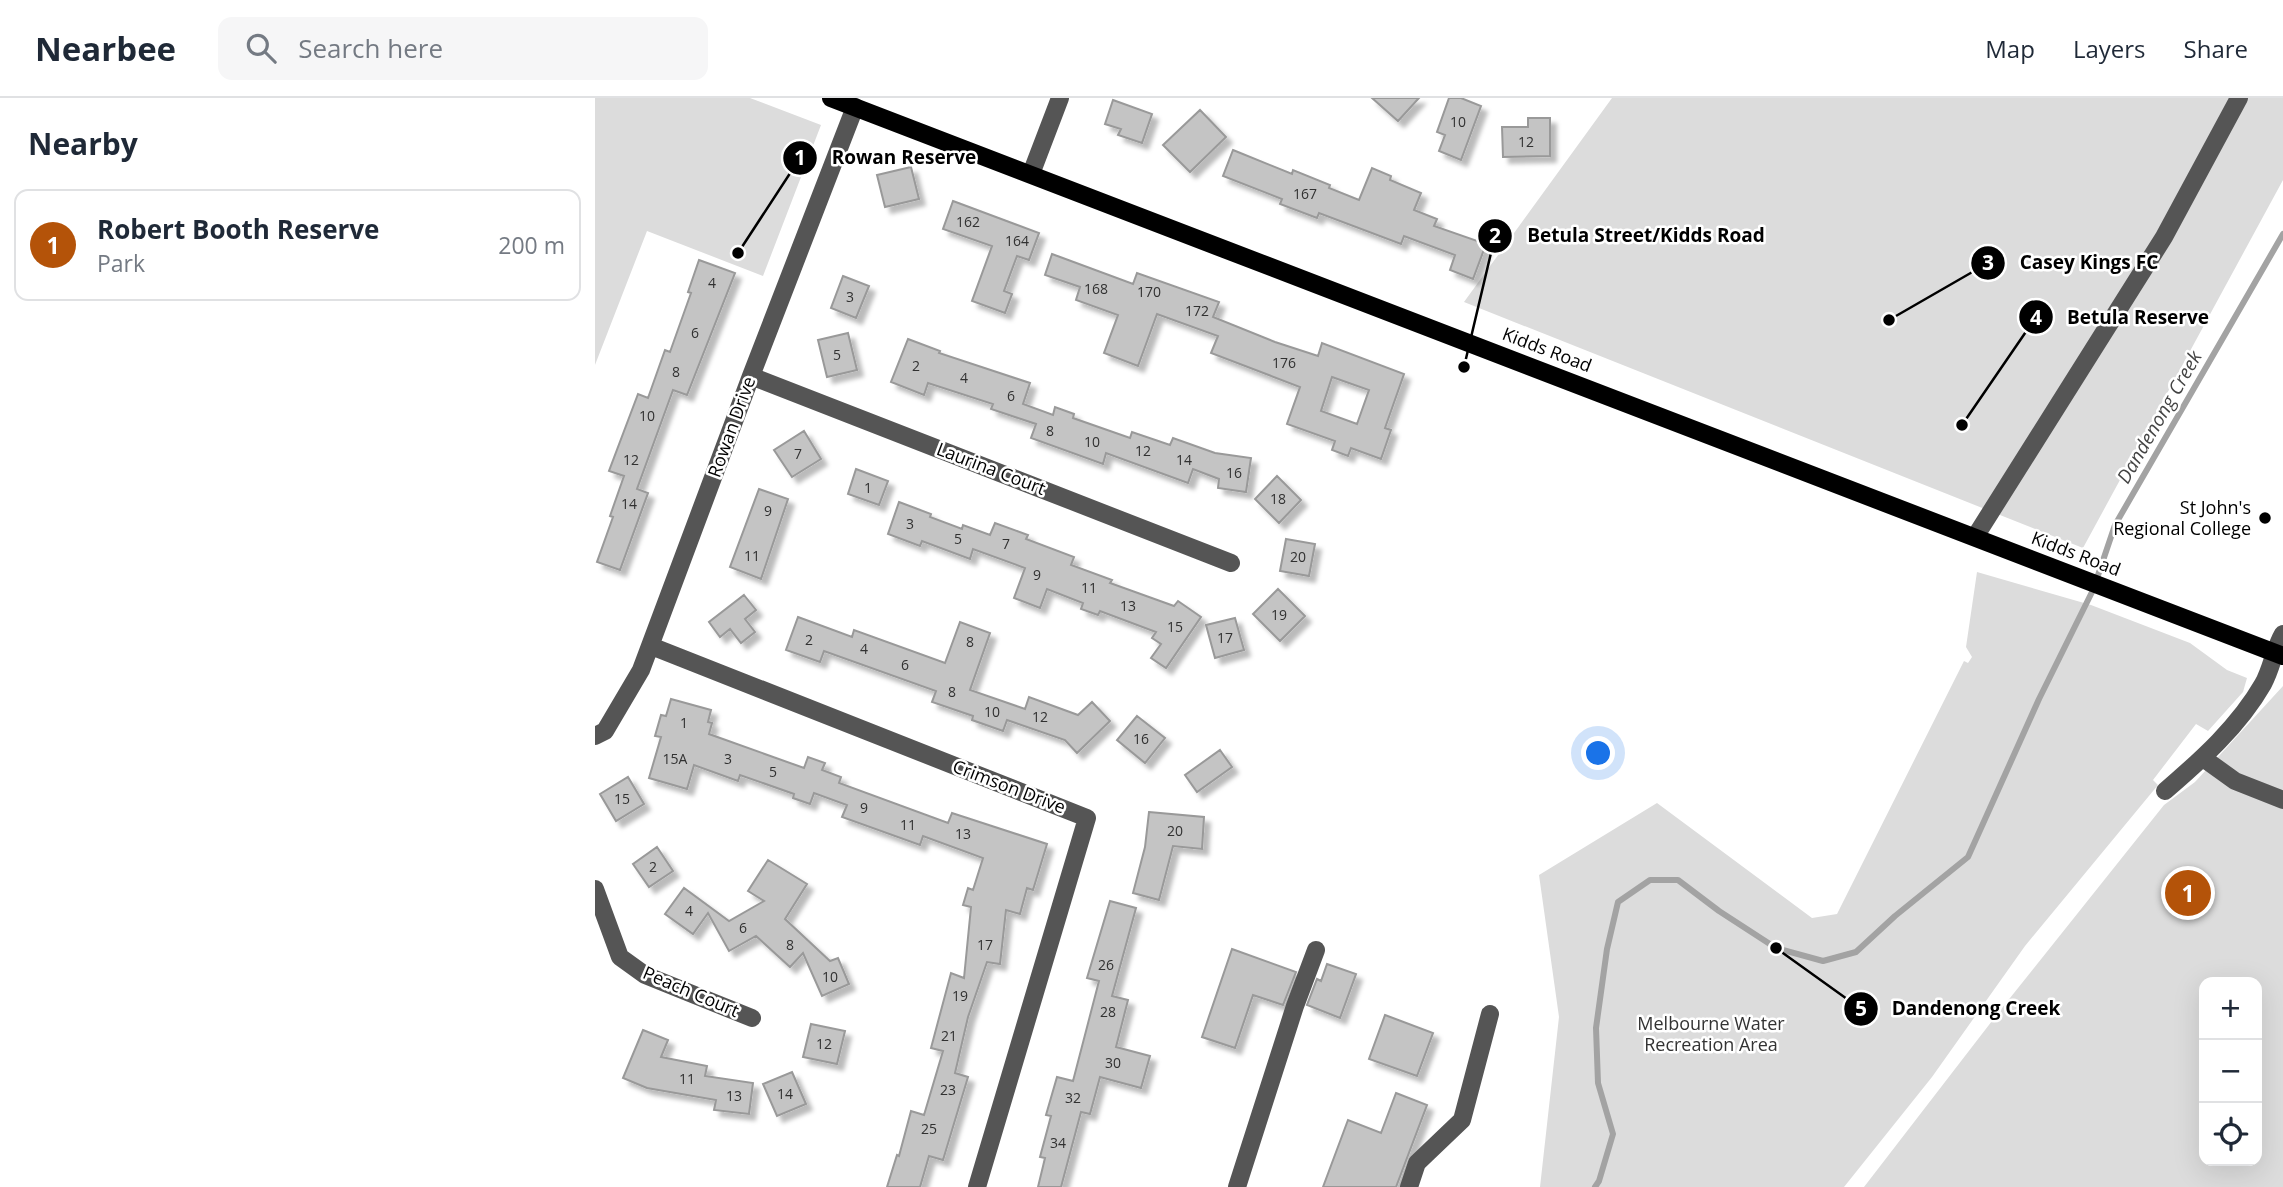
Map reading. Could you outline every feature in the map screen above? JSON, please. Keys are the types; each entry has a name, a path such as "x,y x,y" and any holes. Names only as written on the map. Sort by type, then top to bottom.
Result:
{"main road":[{"name":"Kidds Road","path":"831,98 2279,655"}],"street":[{"path":"1031,174 1061,98"},
{"path":"1975,537 2164,237 2239,98"},
{"name":"Rowan Drive","path":"595,736 605,731 641,670 855,107"},
{"name":"Laurina Court","path":"751,376 1231,563"},
{"path":"2165,791 2203,758 2253,701 2279,655 2283,634"},
{"name":"Crimson Drive","path":"650,646 1087,818 977,1187"},
{"path":"2203,758 2235,781 2283,800"},
{"name":"Peach Court","path":"595,889 620,957 645,975 753,1018"},
{"path":"1237,1187 1295,1006 1316,950"},
{"path":"1409,1187 1417,1163 1462,1120 1490,1014"}],"green space":[{"path":"595,98 750,98 821,125 763,276 647,231 595,365"},
{"path":"1612,98 2283,98 2283,180 2083,548 1464,302"},
{"name":"Melbourne Water Recreation Area","path":"1977,572 2091,605 2190,643 2227,670 2247,678 2243,692 2208,731 2196,724 2153,780 2158,785 2025,946 1932,1077 1844,1187 1540,1187 1559,1017 1539,875 1657,803 1812,918 1837,914 1964,661 1968,663 1972,657 1966,647"},
{"path":"2283,686 2283,1187 1864,1187 2002,1008 2164,805 2195,782"}],"building":[{"path":"1372,98 1419,98 1398,121"},
{"path":"1449,98 1461,98 1481,106 1461,160 1439,151 1445,135 1437,132"},
{"path":"1113,100 1152,114 1142,143 1118,135 1121,129 1105,124"},
{"path":"1200,110 1226,137 1190,172 1163,145"},
{"path":"1528,118 1550,118 1550,156 1503,157 1502,127 1528,127"},
{"path":"1233,150 1292,174 1293,170 1359,200 1372,168 1391,176 1390,180 1421,193 1414,210 1437,219 1434,226 1486,244 1473,279 1450,270 1455,255 1404,236 1401,244 1319,213 1317,218 1280,204 1282,199 1223,176"},
{"path":"911,167 919,199 885,207 877,175"},
{"path":"953,201 1039,233 1029,260 1017,256 1004,291 1012,294 1005,313 972,301 992,246 943,229"},
{"path":"1052,254 1133,284 1137,273 1219,302 1213,317 1275,342 1318,356 1322,343 1404,374 1385,428 1391,430 1381,459 1351,448 1348,456 1332,450 1335,441 1287,424 1300,387 1211,353 1218,336 1157,314 1138,366 1104,353 1118,315 1076,300 1080,287 1045,275","holes":["1332,377 1369,390 1357,424 1321,411"]},
{"path":"699,260 735,273 687,395 673,390 637,489 648,493 620,570 597,562 624,476 609,471 638,394 648,398 665,350 670,352 691,293 688,292"},
{"path":"843,276 869,286 856,318 831,308"},
{"path":"848,333 857,370 827,377 818,340"},
{"path":"908,339 940,351 939,353 1030,383 1023,404 1053,415 1055,407 1074,414 1073,418 1130,438 1132,432 1170,445 1173,438 1215,453 1251,458 1246,492 1218,488 1219,479 1193,469 1188,483 1106,453 1103,464 1031,438 1036,424 991,409 993,404 928,383 924,395 891,382"},
{"path":"804,431 821,459 792,477 774,450"},
{"path":"856,469 888,481 879,505 848,494"},
{"path":"1277,476 1301,500 1279,523 1255,499"},
{"path":"759,489 788,499 761,579 730,567"},
{"path":"899,502 962,529 963,525 990,535 995,523 1028,535 1026,539 1074,557 1071,565 1112,580 1110,583 1174,606 1178,601 1201,617 1166,668 1151,658 1161,644 1152,638 1156,632 1100,611 1098,615 1081,609 1083,603 1047,589 1040,608 1014,598 1025,568 973,549 970,559 922,541 920,546 888,534"},
{"path":"1286,539 1315,544 1309,576 1280,571"},
{"path":"1278,589 1305,616 1280,641 1253,614"},
{"path":"744,595 756,610 745,619 755,632 741,643 730,629 720,637 709,622"},
{"path":"798,617 852,637 854,630 945,663 960,622 990,633 970,690 1025,709 1029,697 1078,715 1092,702 1110,721 1077,753 1065,740 1007,720 1003,731 972,720 973,716 932,702 936,691 824,651 820,662 786,650"},
{"path":"1235,618 1244,650 1215,658 1206,625"},
{"path":"671,699 711,710 709,734 804,768 808,757 825,763 822,770 841,777 839,783 948,823 952,813 1047,844 1033,890 1027,888 1020,914 1006,910 1000,964 987,962 968,1017 955,1073 968,1077 943,1160 929,1156 920,1187 887,1187 897,1155 899,1156 911,1111 924,1115 943,1051 931,1048 951,973 964,978 971,907 963,905 968,888 973,890 983,858 923,836 920,845 842,817 847,805 814,793 810,804 793,798 794,794 740,775 738,781 694,765 687,789 649,778 661,737 655,736 661,715 666,716"},
{"path":"1137,716 1165,738 1145,763 1117,740"},
{"path":"1220,750 1232,767 1197,792 1185,775"},
{"path":"628,777 644,804 616,821 600,794"},
{"path":"1149,812 1204,817 1202,849 1173,846 1159,900 1133,893 1145,847"},
{"path":"657,847 673,871 649,887 633,864"},
{"path":"768,860 807,884 785,919 830,961 838,958 849,984 822,996 803,953 790,967 756,936 729,951 708,913 693,934 665,914 684,888 729,921 764,901 748,891"},
{"path":"1110,901 1136,908 1112,996 1128,1000 1116,1047 1150,1056 1141,1088 1100,1077 1090,1114 1081,1112 1061,1187 1038,1187 1045,1158 1040,1157 1051,1116 1046,1115 1057,1077 1073,1081 1099,981 1087,978"},
{"path":"1232,949 1296,972 1283,1005 1253,995 1235,1048 1202,1037"},
{"path":"1327,964 1356,974 1340,1018 1307,1005 1317,979 1321,981"},
{"path":"1385,1015 1433,1033 1417,1076 1369,1059"},
{"path":"811,1024 845,1031 837,1064 803,1057"},
{"path":"643,1030 668,1040 661,1057 707,1066 705,1076 753,1083 749,1114 714,1110 716,1100 647,1088 623,1078"},
{"path":"792,1072 806,1104 777,1116 763,1084"},
{"path":"1396,1093 1427,1105 1396,1187 1323,1187 1348,1120 1381,1133"}],"waterway":[{"name":"Dandenong Creek","path":"1595,1187 1613,1134 1598,1083 1596,1028 1607,949 1618,902 1650,880 1678,880 1776,948 1823,961 1856,952 1895,916 1968,857 2039,699 2093,590 2115,525 2283,234"}],"place":[{"name":"Rowan Reserve","path":"738,253"},
{"name":"Casey Kings FC","path":"1889,320"},
{"name":"Betula Street/Kidds Road","path":"1464,367"},
{"name":"Betula Reserve","path":"1962,425"},
{"name":"St John's Regional College","path":"2265,518"},
{"name":"Robert Booth Reserve","path":"2188,893"},
{"name":"Dandenong Creek","path":"1776,948"}]}
